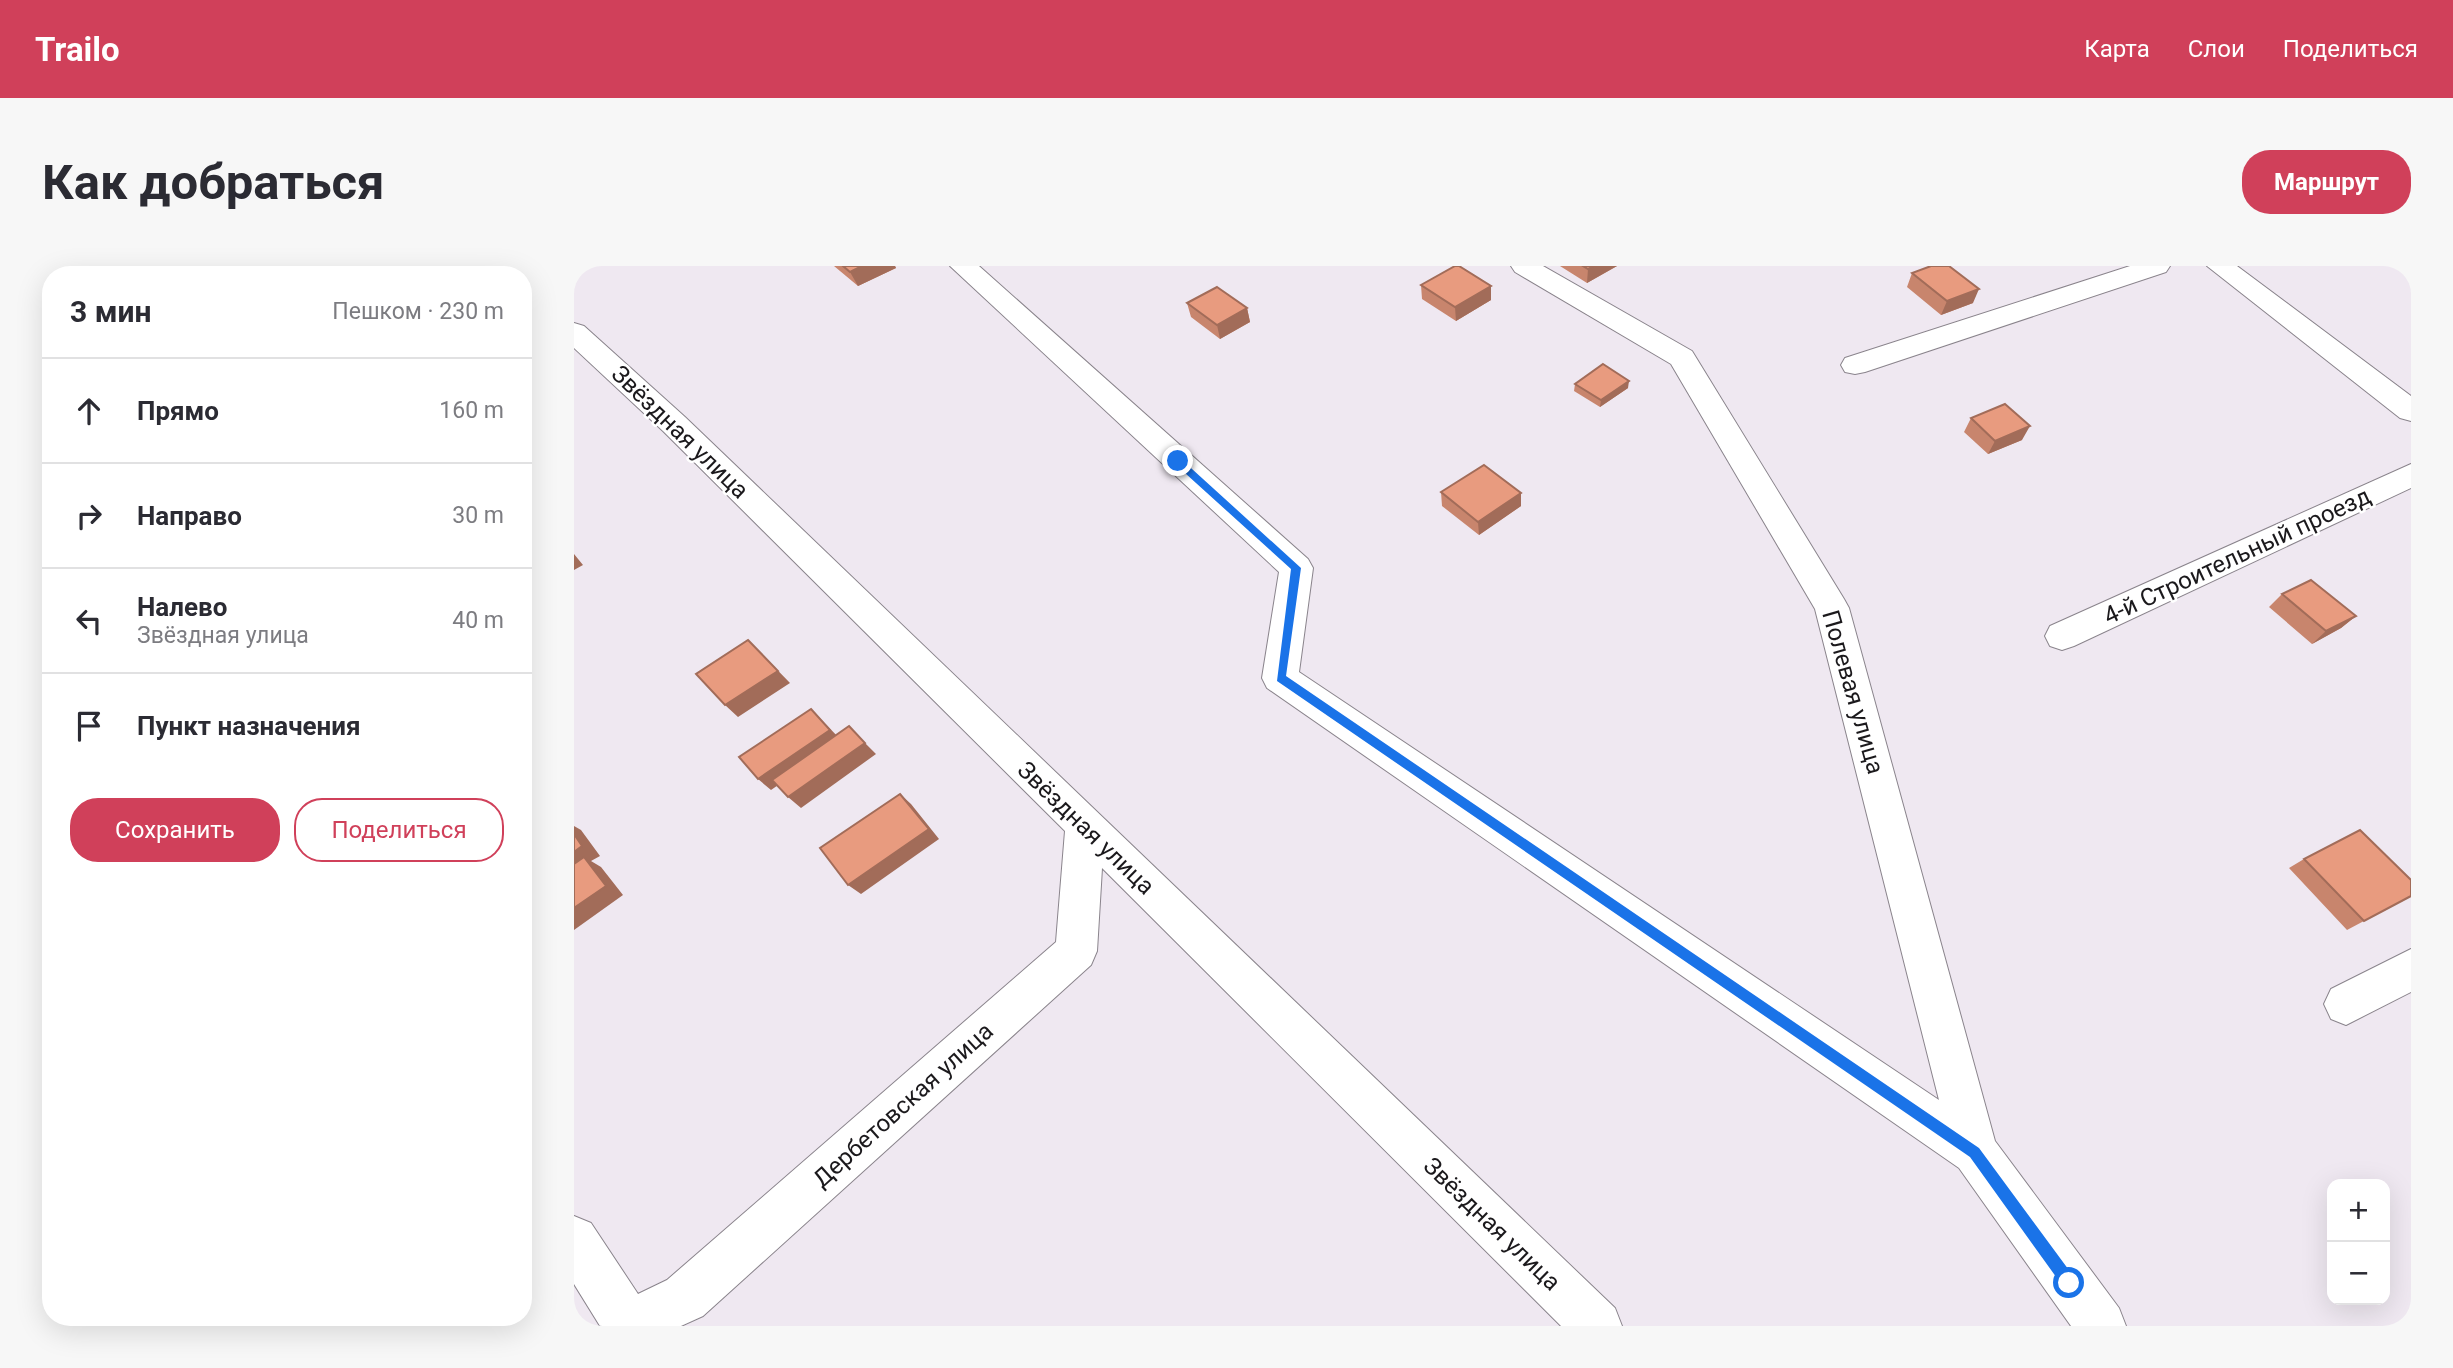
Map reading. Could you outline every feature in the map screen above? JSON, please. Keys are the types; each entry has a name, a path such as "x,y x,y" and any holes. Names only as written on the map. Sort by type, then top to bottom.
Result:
{"street":[{"path":"963,266 1296,568 1280,678 1975,1152 2101,1326"},
{"name":"Полевая улица","path":"1524,266 1682,358 1832,608 1975,1152"},
{"path":"1855,365 2157,266"},
{"path":"2220,266 2411,411"},
{"name":"Звёздная улица","path":"574,332 674,424 1597,1326"},
{"name":"4-й Строительный проезд","path":"2062,636 2411,475"},
{"name":"Дербетовская улица","path":"628,1325 685,1298 1076,951 1084,827"},
{"path":"2346,1004 2411,969"},
{"path":"574,1240 628,1325"}],"building":[{"path":"843,266 862,266 850,272"},
{"path":"1455,266 1491,286 1455,307 1421,285"},
{"path":"1931,266 1949,266 1979,289 1947,301 1912,273"},
{"path":"1217,287 1247,308 1217,325 1187,303"},
{"path":"1603,364 1629,381 1601,400 1575,384"},
{"path":"2005,404 2030,426 1995,441 1971,418"},
{"path":"1484,465 1521,493 1478,522 1441,492"},
{"path":"2311,580 2356,616 2326,631 2282,594"},
{"path":"748,640 778,671 725,705 696,674"},
{"path":"811,709 830,730 758,779 739,757"},
{"path":"849,726 865,743 788,797 772,780"},
{"path":"900,794 929,829 848,885 820,848"},
{"path":"2360,830 2411,880 2411,896 2364,921 2304,859"},
{"path":"574,834 582,846 574,852"},
{"path":"584,857 606,886 574,908 574,864"}],"route":[{"path":"1178,461 1296,568 1280,678 1975,1152 2069,1283"}]}
